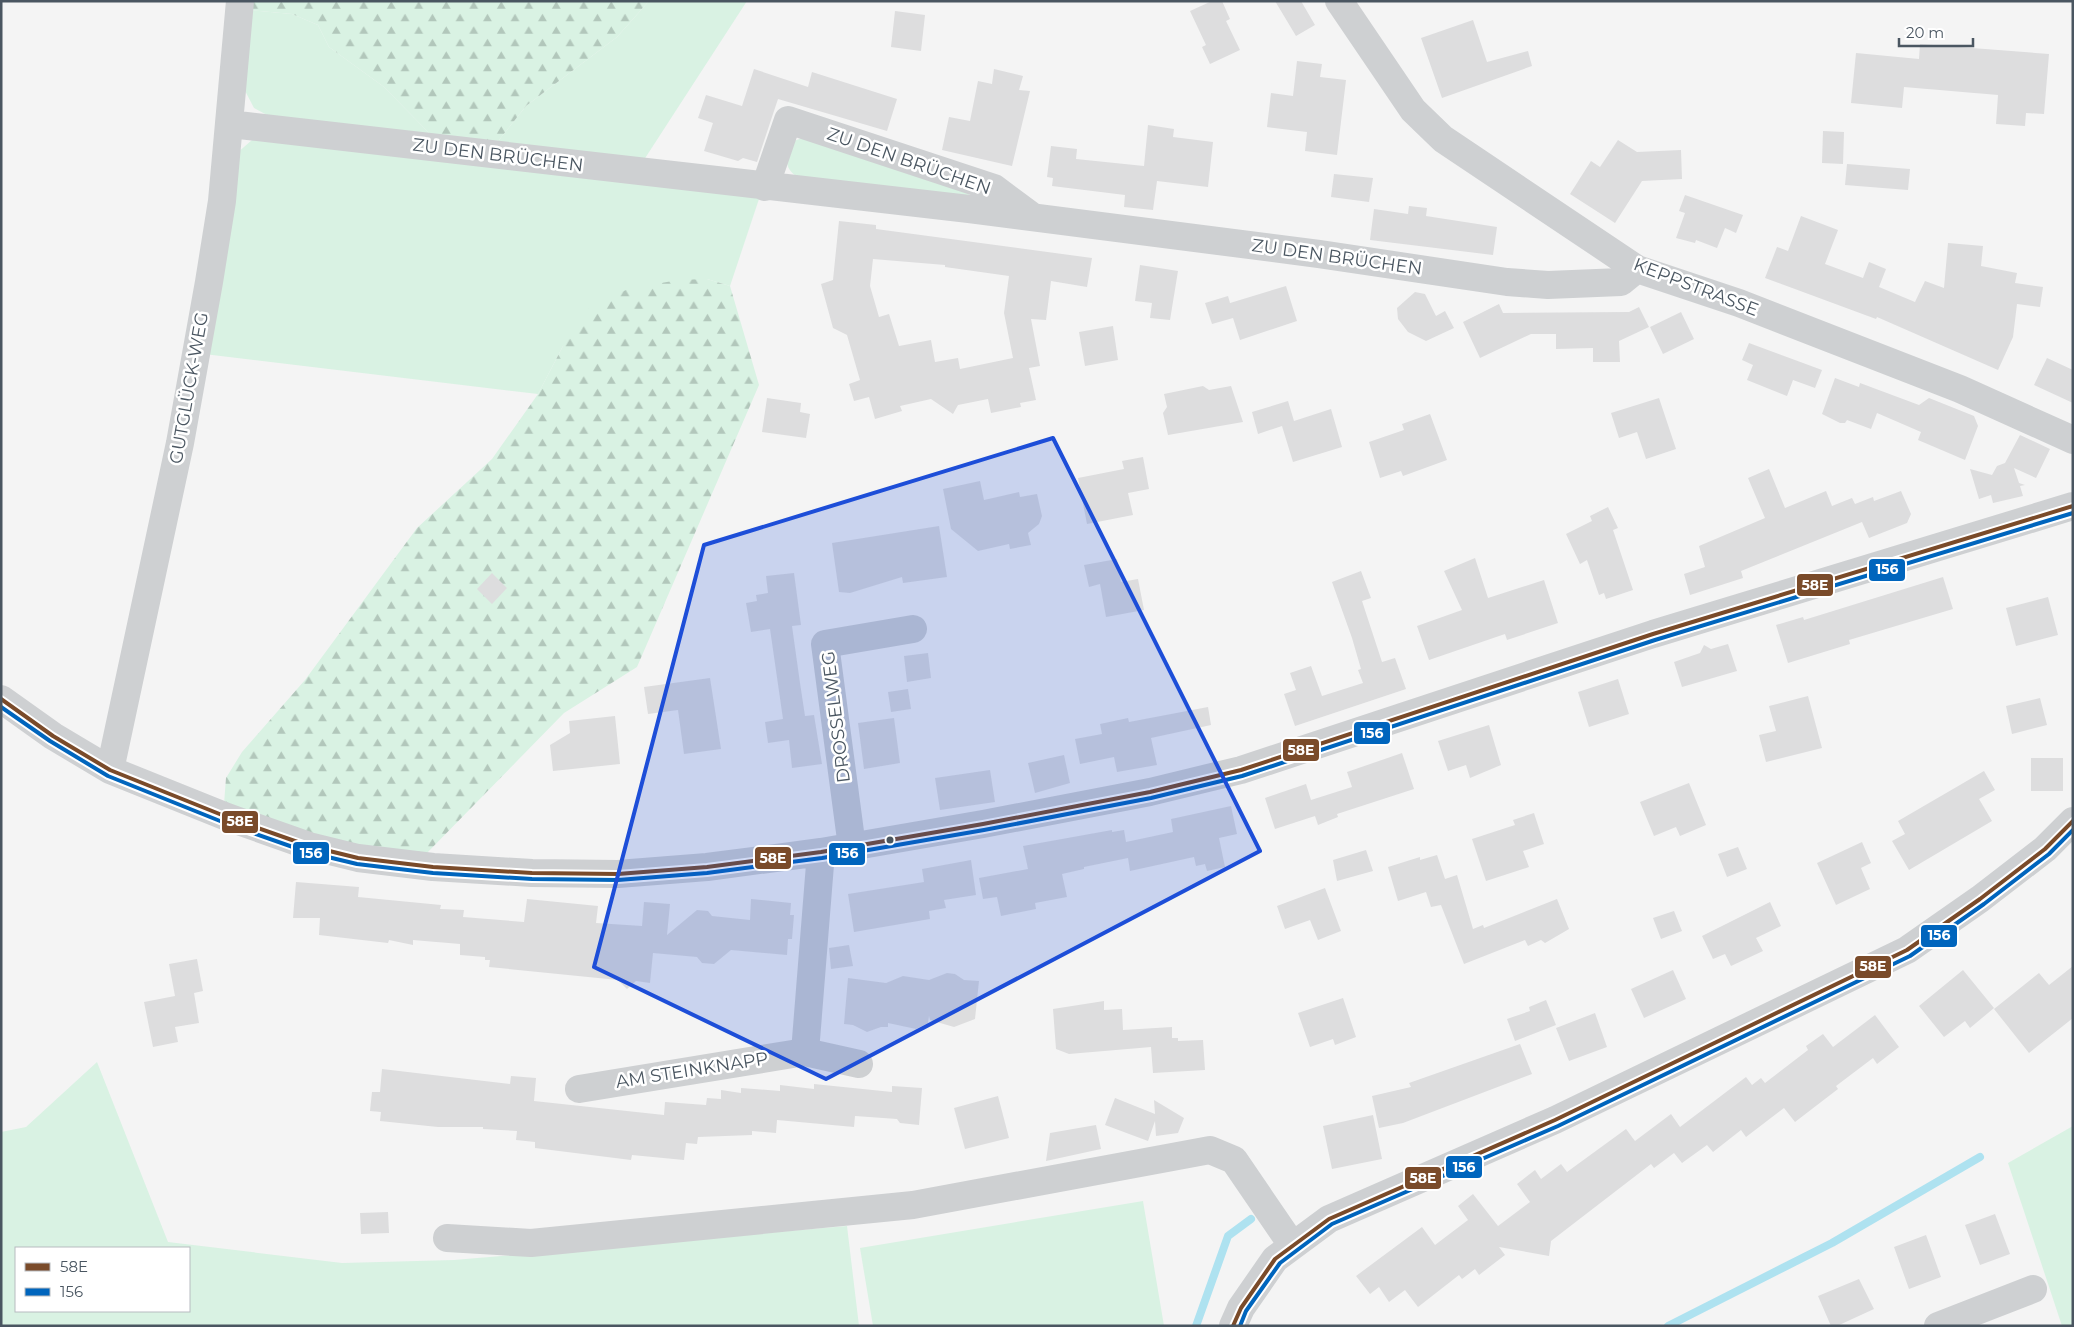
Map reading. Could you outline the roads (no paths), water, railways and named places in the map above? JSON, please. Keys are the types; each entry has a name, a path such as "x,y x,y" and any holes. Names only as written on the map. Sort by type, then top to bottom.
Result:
{"street":[{"name":"GUTGLÜCK-WEG","path":"110,770 180,443 222,201 240,1"},
{"name":"KEPPSTRASSE","path":"1340,1 1413,110 1443,139 1638,269 1739,303 1960,389 2073,440"},
{"name":"ZU DEN BRÜCHEN","path":"765,187 788,120 994,188 1034,218"},
{"name":"ZU DEN BRÜCHEN","path":"230,124 1034,218 1319,254 1507,282 1548,284 1621,282 1638,269"},
{"path":"1,699 53,736 110,770 210,811 309,846 358,858 433,867 532,873 618,874 707,867 821,852 1043,813 1241,770 1653,634 2073,506"},
{"name":"DROSSELWEG","path":"852,847 825,644 913,630"},
{"path":"1233,1326 1256,1283 1275,1259 1329,1219 1565,1116 1908,950 2038,855 2073,820"},
{"path":"805,1052 821,852"},
{"name":"AM STEINKNAPP","path":"579,1089 805,1052 859,1064"},
{"path":"447,1238 531,1243 914,1205 1210,1150 1234,1160 1292,1245"},
{"path":"1947,1324 2032,1289"}],"waterway":[{"path":"1668,1326 1832,1243 1980,1157"},
{"path":"1196,1326 1228,1236 1251,1219"}]}
